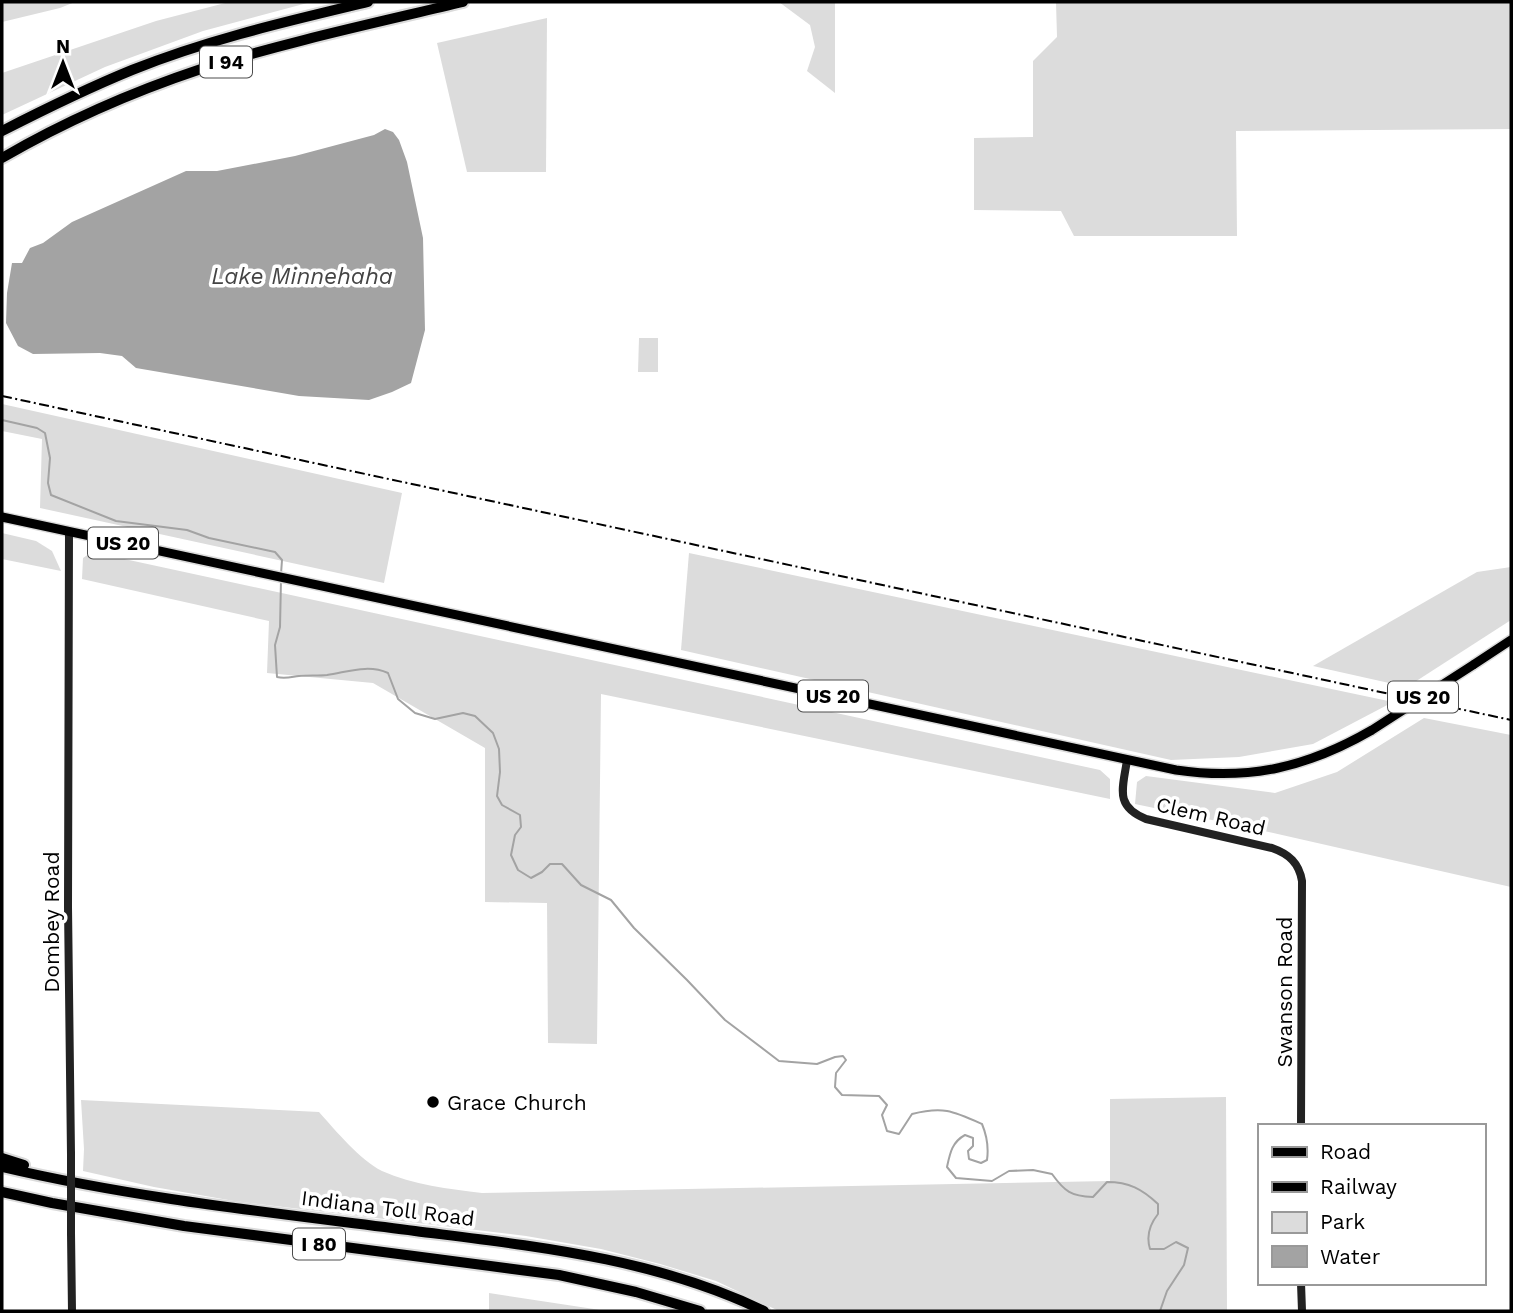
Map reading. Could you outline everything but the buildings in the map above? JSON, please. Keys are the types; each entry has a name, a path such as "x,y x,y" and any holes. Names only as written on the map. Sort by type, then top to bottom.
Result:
{"highway":[{"name":"I 94","path":"2,131 59,102 133,70 194,48 368,2"},
{"name":"I 94","path":"2,158 68,122 143,90 200,70 271,49 463,2"},
{"path":"2,1158 114,1190"},
{"name":"Indiana Toll Road","path":"2,1167 186,1202 613,1260 705,1287 764,1311"},
{"name":"Indiana Toll Road","path":"2,1192 184,1226 559,1275 649,1295 700,1311"},
{"path":"2,1199 52,1203"}],"main road":[{"name":"US 20","path":"2,517 1127,760 1217,774 1259,772 1326,754 1372,730 1511,640"}],"street":[{"name":"Dombey Road","path":"69,532 68,907 72,1311"},
{"name":"Clem Road","path":"1127,760 1122,797 1125,805 1135,815 1272,848 1294,861"},
{"name":"Swanson Road","path":"1294,861 1302,881 1301,1124"},
{"path":"1301,1285 1302,1311"}],"green space":[{"path":"2,2 75,2 2,22"},
{"path":"229,2 311,2 203,31 105,67 2,115 2,73 156,21"},
{"path":"779,2 835,2 835,93 807,71 815,47 810,25"},
{"path":"1056,2 1511,2 1511,129 1236,131 1237,236 1074,236 1061,211 974,210 974,138 1033,137 1033,61 1057,37"},
{"path":"547,18 546,172 467,172 437,43"},
{"path":"639,338 658,338 658,372 638,372"},
{"path":"2,404 402,493 384,583 40,508 42,439 2,431"},
{"path":"2,533 36,541 52,551 61,571 2,559"},
{"path":"92,552 1100,770 1110,779 1110,799 601,694 597,1044 548,1043 547,903 485,902 485,748 373,683 267,673 269,621 82,579 83,558"},
{"path":"689,553 1393,702 1313,744 1239,757 1171,760 681,650"},
{"path":"1511,567 1511,620 1407,687 1313,666 1477,572"},
{"path":"1424,718 1511,735 1511,887 1135,804 1137,782 1146,776 1275,793 1337,772"},
{"path":"1226,1097 1227,1311 779,1311 716,1281 601,1249 526,1236 234,1201 83,1171 81,1100 319,1112 357,1153 382,1171 419,1183 482,1193 1110,1181 1110,1099"},
{"path":"489,1293 607,1311 489,1311"}],"water":[{"name":"Lake Minnehaha","path":"385,129 393,132 399,140 407,162 423,238 425,330 411,383 369,400 299,396 136,368 122,356 100,353 33,354 18,346 6,323 12,263 22,263 30,248 43,243 72,222 186,171 217,171 295,156 374,135"}],"waterway":[{"path":"2,420 37,428 45,433 50,458 48,483 51,495 116,521 187,530 209,538 275,552 282,560 281,574"},
{"path":"281,580 280,627 275,645 277,677 380,670 388,673 398,699 415,713 435,719 463,713 475,716 493,733 499,749 497,796 502,805 520,815 521,827 515,835 511,855 518,870 531,878 550,864 562,864 581,885 611,900 634,928 725,1020 779,1061 817,1064 843,1056 846,1060 836,1073 835,1087 842,1095 879,1096 887,1105 882,1115 887,1131 899,1134 912,1114 932,1110 955,1113 982,1124 987,1141 987,1160 981,1163 969,1159 968,1151 973,1146 973,1138 965,1135 954,1145 947,1167 956,1178 992,1181 1009,1171 1033,1170 1052,1174 1065,1189 1079,1196 1093,1197 1107,1182 1115,1182 1135,1187 1152,1199 1158,1204 1158,1214 1149,1230 1150,1249 1164,1249 1176,1242 1188,1248 1184,1265 1167,1291 1160,1311"}],"railway":[{"path":"2,396 1511,720"}],"place":[{"name":"Grace Church","path":"433,1102"}]}
